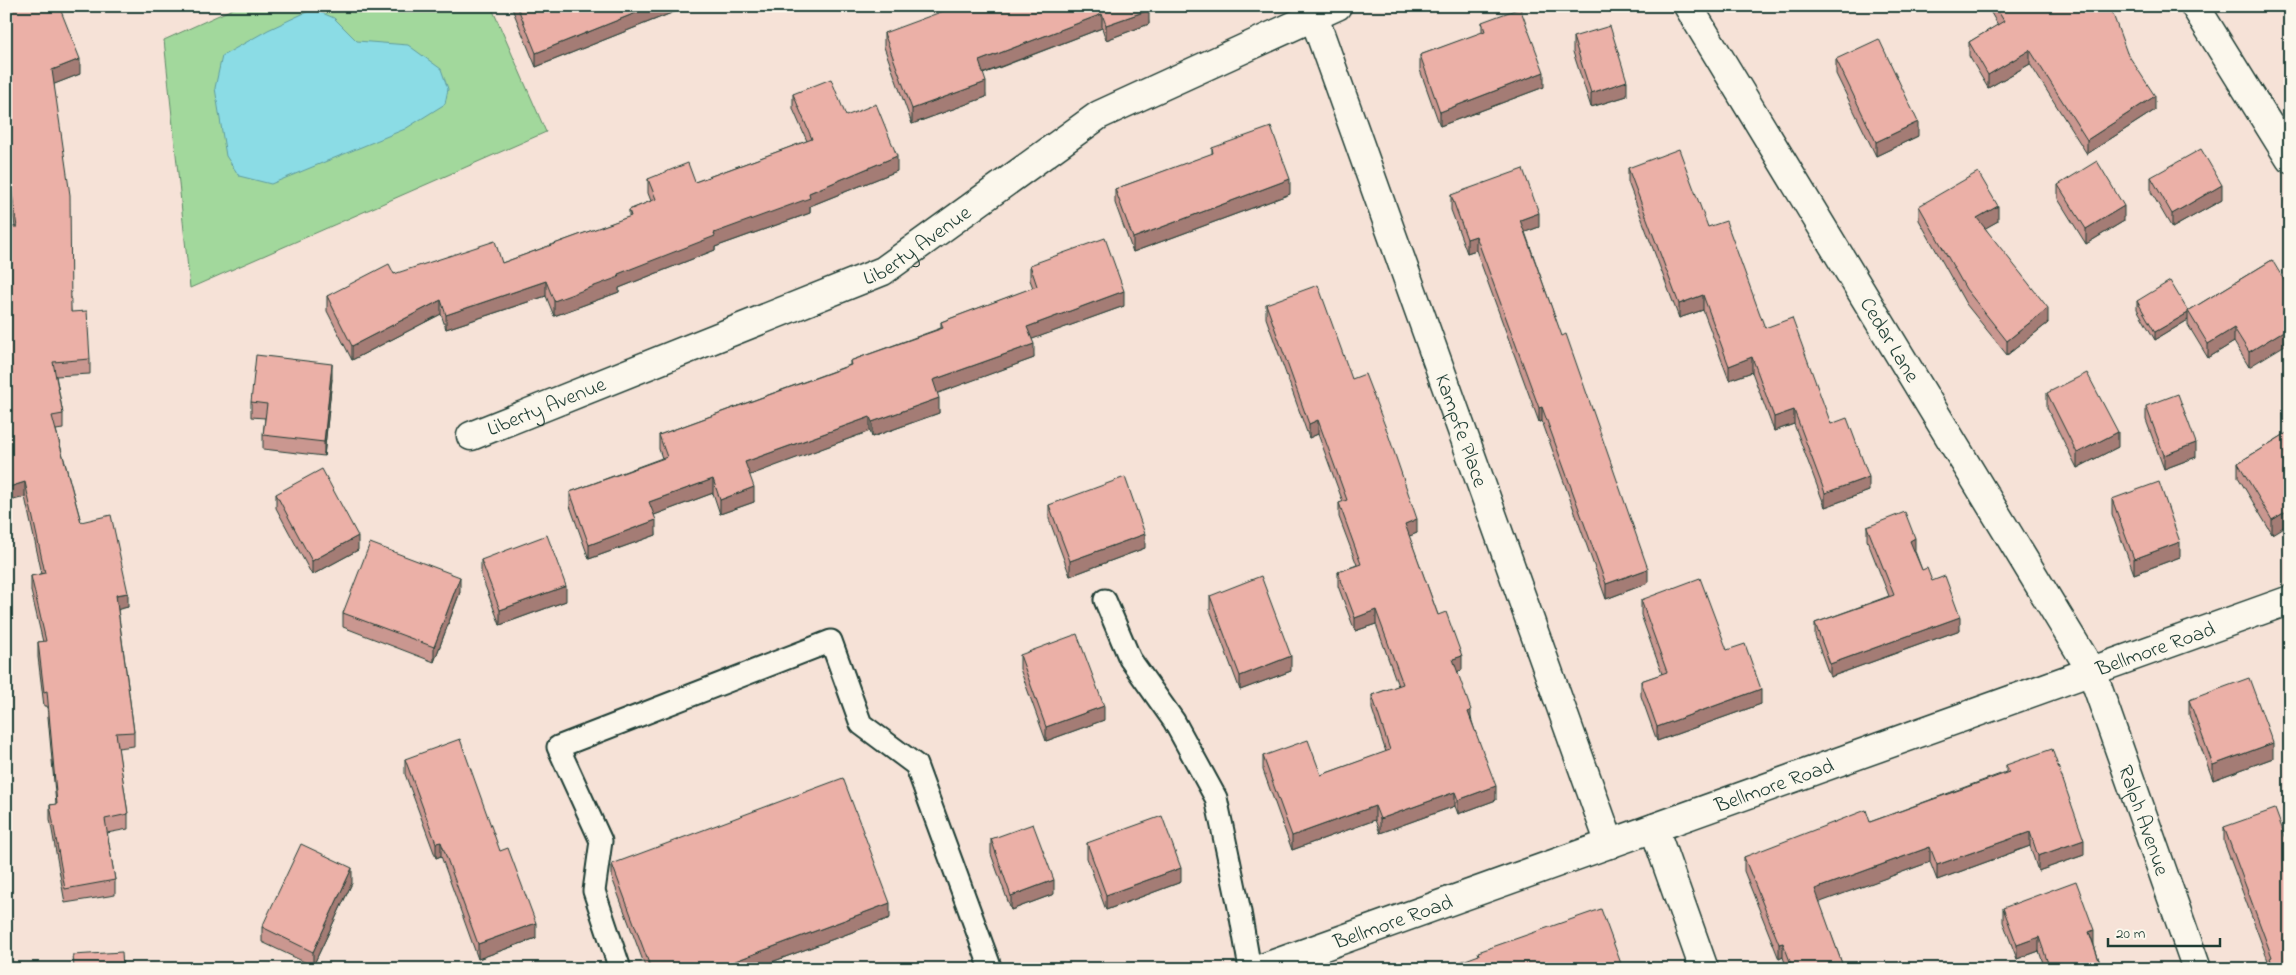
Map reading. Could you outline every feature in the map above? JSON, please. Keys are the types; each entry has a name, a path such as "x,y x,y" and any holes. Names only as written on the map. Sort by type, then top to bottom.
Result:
{"street":[{"name":"Cedar Lane","path":"1688,6 2092,672"},
{"path":"2196,6 2290,159"},
{"name":"Liberty Avenue","path":"471,436 883,271 1098,115 1326,11"},
{"name":"Kampfe Place","path":"1326,11 1610,844"},
{"name":"Bellmore Road","path":"1260,969 2290,600"},
{"name":"Ralph Avenue","path":"2092,672 2197,969"},
{"path":"1654,828 1704,969"}],"lane":[{"path":"1105,600 1130,659 1174,721 1216,798 1250,969"},
{"path":"620,969 594,891 601,841 558,747 831,641 861,724 916,764 992,969"}],"green space":[{"path":"239,6 491,6 546,132 190,288 164,40"}],"water":[{"path":"313,9 334,18 357,41 408,45 441,69 448,89 445,104 405,129 271,184 239,176 226,156 215,88 222,56 268,30"}],"building":[{"path":"6,6 59,6 80,59 52,70 70,195 71,312 87,311 90,359 53,362 63,414 52,416 81,522 111,515 128,593 116,595 134,732 116,733 128,814 105,819 115,880 65,889 50,805 57,804 47,691 44,692 38,642 46,641 31,576 45,573 25,482 6,488 6,383 11,383 6,328 6,227 17,227 6,153"},
{"path":"517,6 653,6 536,53"},
{"path":"957,6 1147,6 1149,10 1106,25 1102,14 979,61 986,82 912,109 884,33"},
{"path":"1995,6 2110,6 2127,53 2155,96 2087,140 2030,50 1988,75 1969,42 2004,21"},
{"path":"1520,8 1544,72 1440,112 1420,55 1485,31 1482,22"},
{"path":"1610,26 1627,81 1591,93 1573,37"},
{"path":"1879,39 1918,122 1876,142 1836,59"},
{"path":"831,79 846,116 876,104 897,156 809,193 810,198 714,233 715,236 618,274 619,277 554,301 546,281 446,315 441,300 352,346 327,296 389,264 394,274 495,241 502,263 631,216 629,210 656,199 648,179 688,163 695,182 812,139 793,94"},
{"path":"1271,127 1290,179 1133,238 1115,189 1213,153 1212,148"},
{"path":"1679,149 1708,227 1726,221 1765,328 1792,318 1831,424 1847,418 1869,477 1825,493 1794,410 1774,417 1752,357 1729,366 1703,295 1679,304 1628,168"},
{"path":"2201,149 2222,185 2172,214 2151,177"},
{"path":"2097,161 2124,206 2086,229 2058,185"},
{"path":"1523,169 1539,213 1520,220 1562,336 1566,334 1648,569 1606,584 1542,407 1539,408 1476,236 1467,239 1451,195"},
{"path":"1978,172 1998,206 1977,218 2048,308 2007,341 1966,289 1919,206"},
{"path":"1105,238 1124,291 1027,327 1034,344 933,380 939,398 872,422 870,417 745,462 754,487 720,500 713,479 649,502 656,520 589,545 570,492 667,457 659,435 851,365 850,361 943,328 941,322 1037,286 1030,265"},
{"path":"2272,260 2290,290 2290,327 2249,352 2234,328 2208,344 2188,311"},
{"path":"2170,281 2188,313 2155,332 2137,301"},
{"path":"1318,285 1352,379 1365,374 1387,431 1417,519 1405,524 1438,615 1446,612 1462,656 1453,659 1471,710 1468,712 1496,786 1458,800 1455,792 1380,819 1375,806 1292,836 1263,756 1308,740 1321,775 1390,750 1372,695 1403,684 1376,610 1355,618 1338,572 1361,564 1339,503 1347,500 1318,420 1309,424 1266,304"},
{"path":"256,355 332,364 324,442 263,435 267,404 251,402"},
{"path":"2087,373 2118,432 2077,453 2047,393"},
{"path":"2178,394 2196,443 2164,455 2146,406"},
{"path":"2290,431 2290,509 2272,520 2238,463"},
{"path":"322,469 358,536 312,561 276,494"},
{"path":"1125,477 1145,534 1070,561 1049,505"},
{"path":"2159,482 2180,542 2134,559 2112,499"},
{"path":"1905,512 1915,538 1910,541 1922,570 1927,568 1932,581 1945,576 1960,617 1830,664 1815,623 1894,595 1867,527"},
{"path":"547,535 566,586 500,610 481,560"},
{"path":"370,543 460,577 434,647 343,613"},
{"path":"1261,576 1291,656 1240,676 1210,596"},
{"path":"1700,578 1727,650 1745,644 1761,689 1657,727 1641,681 1667,672 1641,600"},
{"path":"1077,634 1104,706 1046,727 1020,655"},
{"path":"2249,678 2273,743 2213,765 2189,700"},
{"path":"460,739 500,851 508,848 536,923 478,944 441,842 436,843 405,759"},
{"path":"2052,749 2084,840 2038,856 2030,832 1937,865 1930,847 1815,889 1844,969 1793,969 1783,943 1779,944 1744,857 1866,810 1870,822 2009,772 2006,765"},
{"path":"843,778 890,903 714,969 651,969 612,864"},
{"path":"2275,809 2290,850 2290,969 2274,969 2270,958 2272,957 2224,827"},
{"path":"1162,816 1181,868 1106,895 1087,843"},
{"path":"1033,824 1054,880 1011,896 991,839"},
{"path":"301,844 352,868 313,952 262,927"},
{"path":"2076,881 2094,930 2089,932 2102,969 2050,969 2039,937 2017,945 2003,908"},
{"path":"1601,909 1623,969 1441,969 1479,955 1478,952"},
{"path":"122,952 123,969 74,969 73,955"}]}
